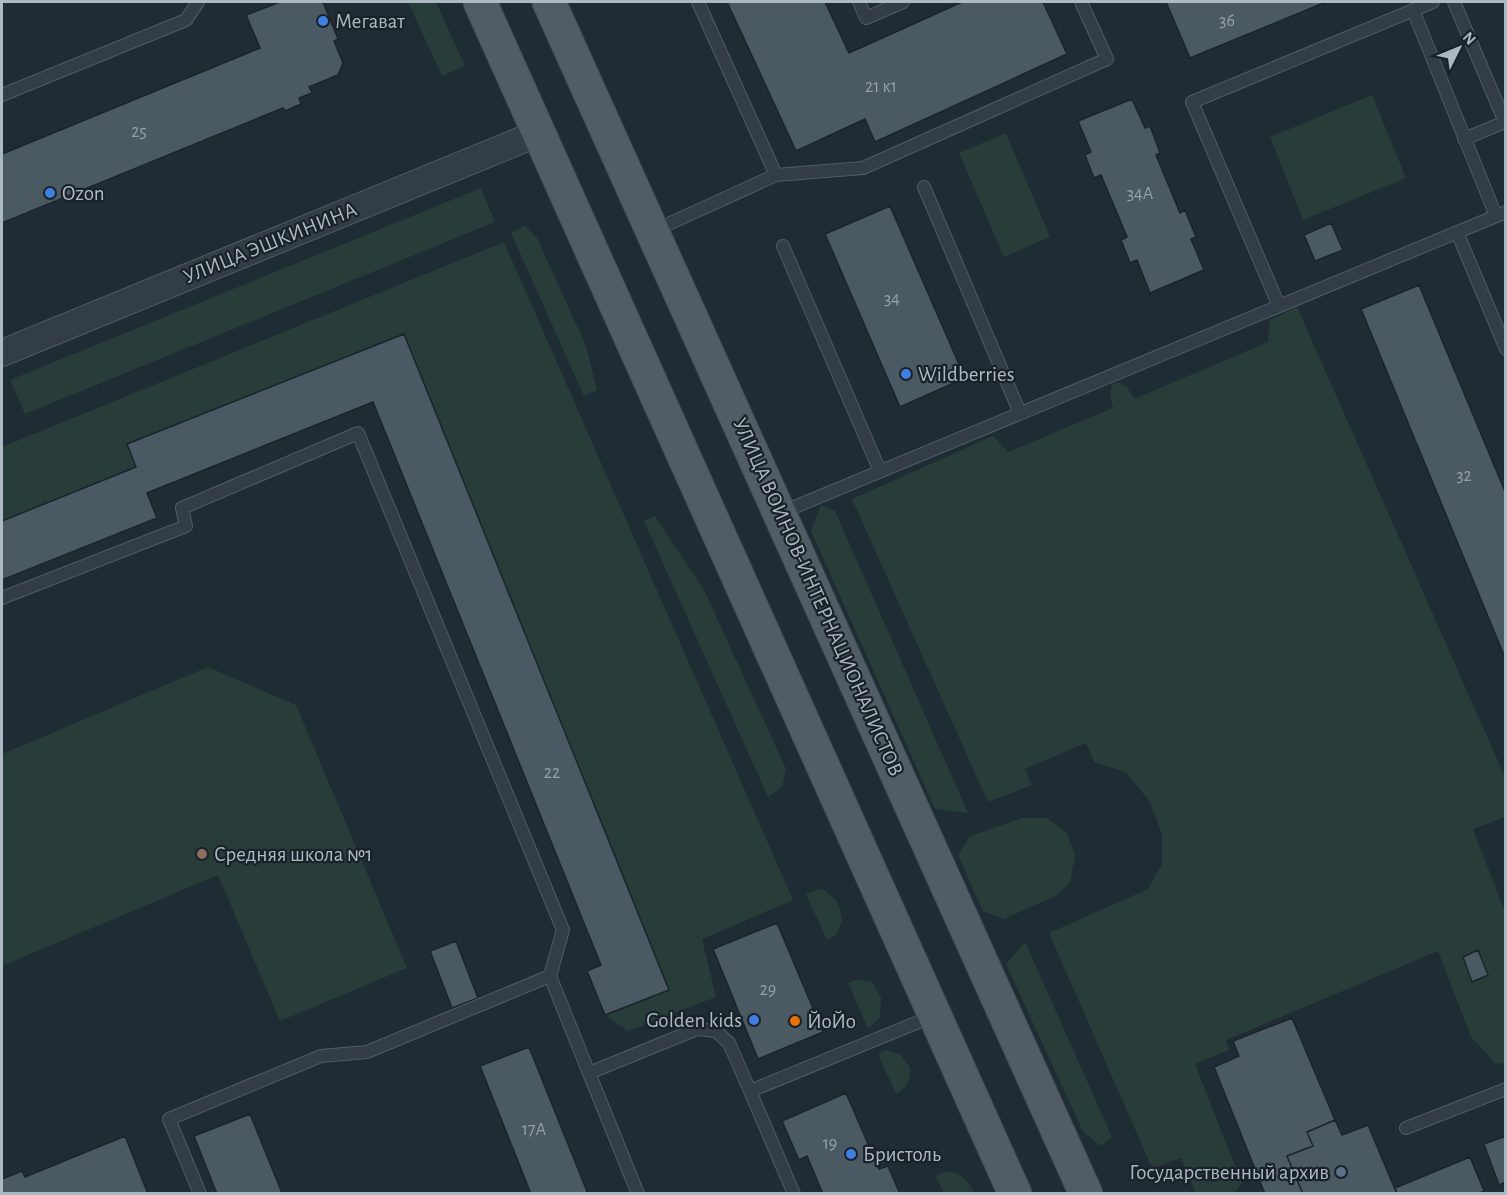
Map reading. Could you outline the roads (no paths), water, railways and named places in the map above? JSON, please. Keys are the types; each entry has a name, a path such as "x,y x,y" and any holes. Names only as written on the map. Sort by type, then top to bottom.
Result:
{"main road":[{"path":"480,2 1015,1194"},
{"name":"УЛИЦА ВОИНОВ-ИНТЕРНАЦИОНАЛИСТОВ","path":"549,2 1086,1194"}],"street":[{"name":"УЛИЦА ЭШКИНИНА","path":"2,353 538,133"}],"lane":[{"path":"2,95 186,20 198,2"},
{"path":"698,2 776,175"},
{"path":"859,2 866,18 903,2"},
{"path":"652,231 776,175 863,168 1107,59 1082,2"},
{"path":"1279,306 1192,102 1433,2"},
{"path":"1454,2 1505,122 1464,139"},
{"path":"780,513 1501,214 1464,139 1413,10"},
{"path":"924,187 1020,414"},
{"path":"1457,232 1506,349"},
{"path":"783,246 880,471"},
{"path":"2,598 186,526 182,508 358,433 563,930 550,976 638,1194"},
{"path":"200,1194 169,1119 321,1056 367,1052 550,976"},
{"path":"750,1091 935,1015"},
{"path":"589,1073 697,1029 716,1031 729,1043 794,1194"},
{"path":"1406,1128 1506,1089"}],"place":[{"name":"Мегават","path":"323,21"},
{"name":"Ozon","path":"50,193"},
{"name":"Wildberries","path":"906,374"},
{"name":"Средняя школа №1","path":"202,854"},
{"name":"Golden kids","path":"754,1020"},
{"name":"ЙоЙо","path":"795,1021"},
{"name":"Бристоль","path":"851,1154"},
{"name":"Государственный архив","path":"1341,1172"}]}
